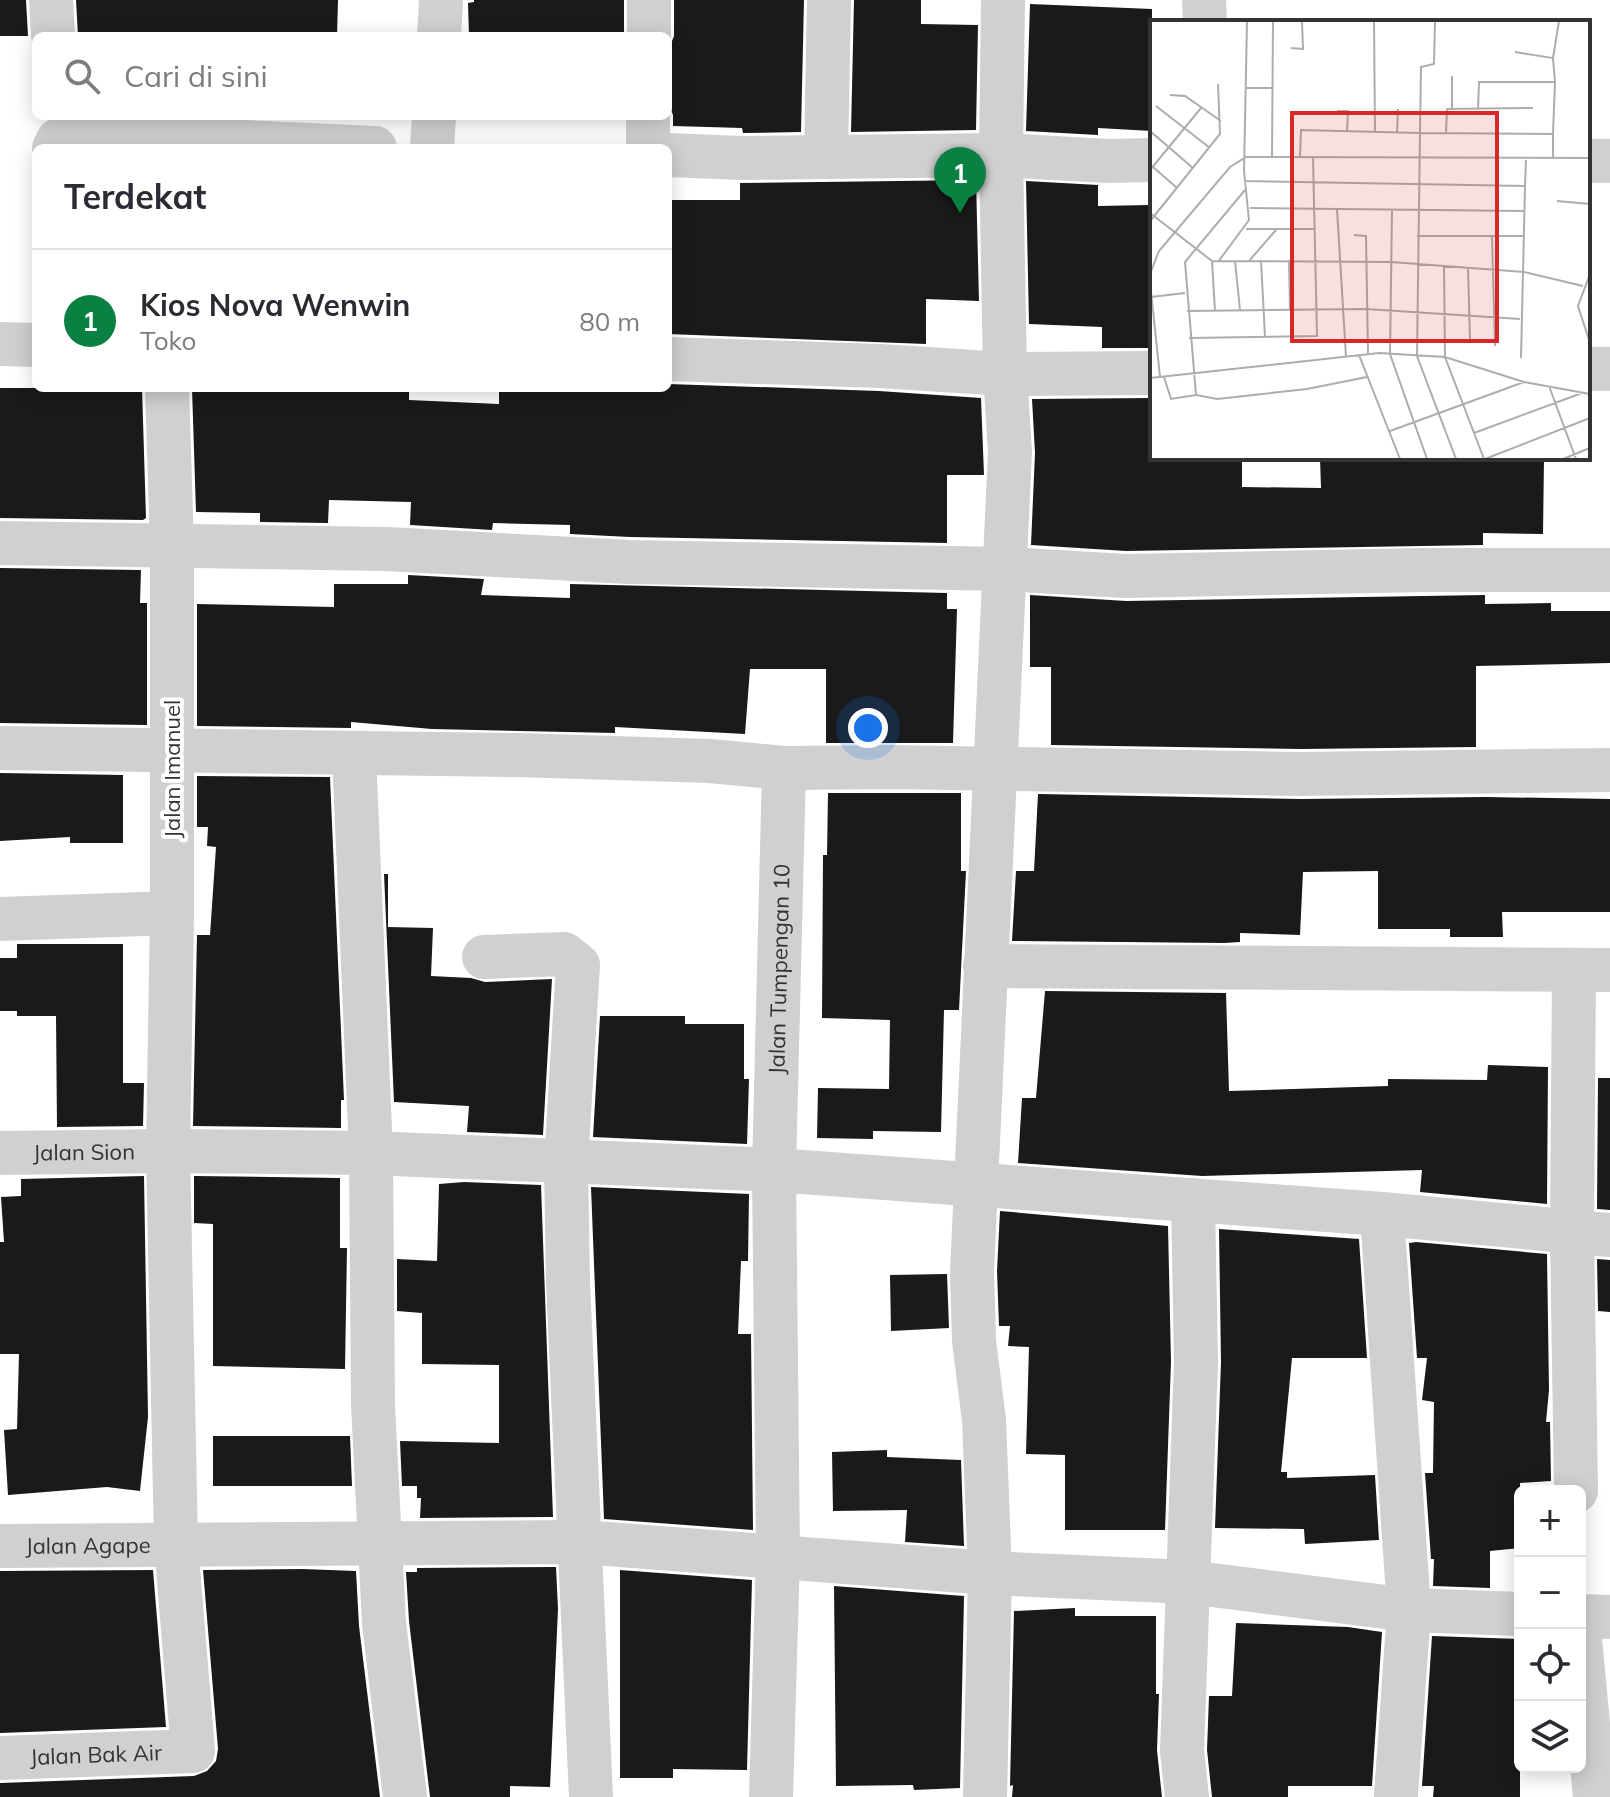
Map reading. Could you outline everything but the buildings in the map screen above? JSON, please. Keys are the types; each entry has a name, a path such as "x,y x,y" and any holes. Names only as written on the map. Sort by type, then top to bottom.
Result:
{"street":[{"path":"51,0 53,32"},
{"path":"439,32 441,0"},
{"path":"649,0 649,32"},
{"path":"826,155 829,0"},
{"path":"985,1797 990,1573 984,1420 974,1341 972,1271 1010,452 1005,374 1001,155 1003,0"},
{"path":"1204,0 1205,20"},
{"path":"432,144 434,120"},
{"path":"648,120 648,144"},
{"path":"56,135 287,144"},
{"path":"672,155 741,158 1001,155 1150,160"},
{"path":"0,344 32,345"},
{"path":"672,359 880,366 1005,374 1150,373"},
{"name":"Jalan Imanuel","path":"167,392 172,545 172,913 168,1151 176,1544 193,1751"},
{"path":"0,543 387,549 629,562 1005,569 1126,576 1610,570"},
{"path":"0,748 695,761 784,768 1301,774 1610,770"},
{"path":"354,754 371,1153 373,1405 384,1623 405,1797"},
{"name":"Jalan Tumpengan 10","path":"771,1797 778,1555 774,1170 784,768"},
{"path":"0,919 172,913"},
{"path":"484,957 564,954 578,965 566,1163 568,1282 591,1797"},
{"path":"985,966 1592,970 1591,1234 1576,1485"},
{"name":"Jalan Sion","path":"0,1153 371,1153 774,1170 1382,1214 1591,1234"},
{"path":"1187,1797 1182,1751 1196,1362 1193,1200"},
{"path":"1382,1214 1409,1610 1396,1795"},
{"name":"Jalan Agape","path":"0,1546 581,1542 990,1573 1189,1582 1409,1610 1514,1614"},
{"path":"1586,1616 1610,1617"},
{"path":"1586,1701 1595,1797"},
{"name":"Jalan Bak Air","path":"0,1758 193,1751"}],"place":[{"name":"Kios Nova Wenwin","path":"960,213"}]}
